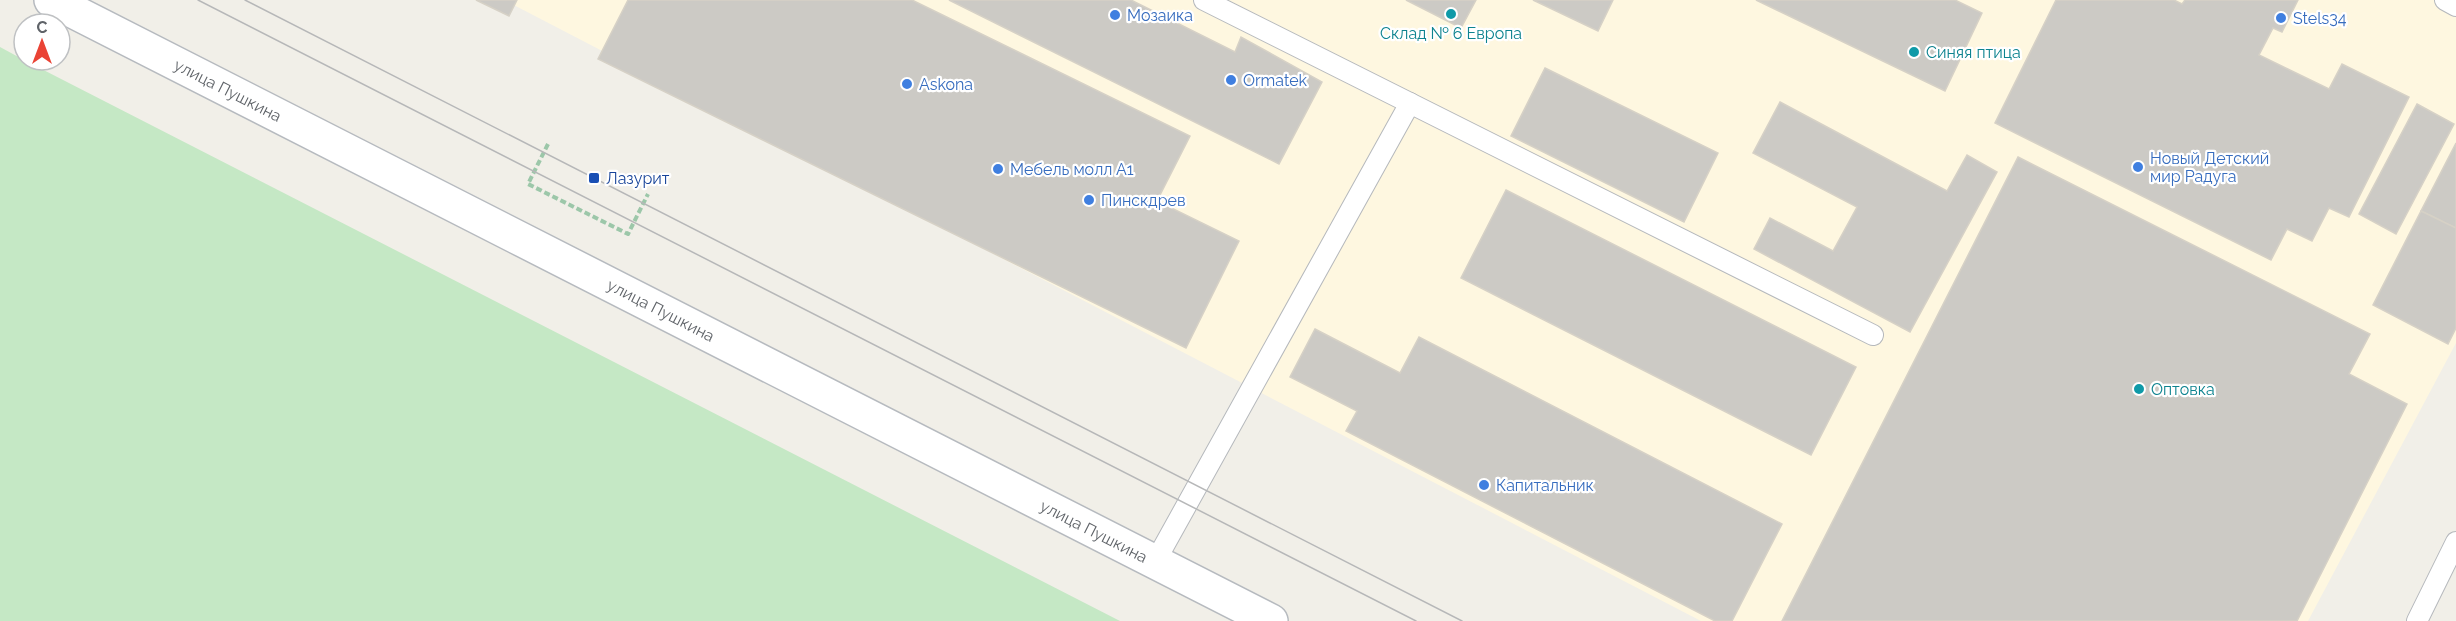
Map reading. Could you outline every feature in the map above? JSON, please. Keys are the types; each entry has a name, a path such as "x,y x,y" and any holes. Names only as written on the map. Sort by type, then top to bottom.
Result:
{"street":[{"name":"улица Пушкина","path":"51,0 1271,621"}],"lane":[{"path":"1204,0 1873,336"},
{"path":"2445,0 2456,6"},
{"path":"1155,562 1410,103"},
{"path":"2417,621 2456,542"}],"path":[{"path":"548,144 528,184 628,234 648,194"}],"shaded area":[{"path":"504,0 2456,0 2456,343 2308,621 1701,621"}],"green space":[{"path":"0,47 12,54 12,72 47,72 1120,621 0,621"}],"building":[{"path":"476,0 517,0 509,16"},
{"name":"Мебель молл А1","path":"628,0 912,0 1190,136 1157,201 1239,241 1186,348 598,59"},
{"path":"949,0 1131,0 1235,52 1241,37 1322,82 1279,164"},
{"name":"Склад № 6 Европа","path":"1406,0 1476,0 1461,28"},
{"path":"1533,0 1613,0 1598,31"},
{"name":"Синяя птица","path":"1756,0 1955,0 1982,13 1945,91"},
{"path":"2056,0 2174,0 2182,4 2185,0 2298,0 2282,32 2273,28 2259,55 2329,89 2342,64 2409,97 2349,217 2329,208 2312,241 2287,229 2271,260 1995,123"},
{"path":"1545,68 1718,153 1684,222 1511,136"},
{"path":"1780,102 1947,191 1967,155 1997,172 1910,332 1754,249 1770,218 1833,251 1857,207 1753,153"},
{"path":"2417,104 2454,124 2396,234 2359,214"},
{"path":"2456,143 2456,228 2421,211"},
{"name":"Оптовка","path":"2018,157 2370,334 2349,374 2407,404 2297,621 1782,621"},
{"path":"1506,190 1856,367 1811,455 1461,278"},
{"path":"2421,211 2456,228 2456,328 2448,344 2373,305"},
{"path":"1315,329 1400,373 1419,337 1782,524 1732,621 1715,621 1346,431 1357,411 1290,377"}],"tram line":[{"path":"198,0 1416,621"},
{"path":"245,0 1462,621"}],"place":[{"name":"Склад № 6 Европа","path":"1451,14"},
{"name":"Мозаика","path":"1115,15"},
{"name":"Stels34","path":"2281,18"},
{"name":"Синяя птица","path":"1914,52"},
{"name":"Ormatek","path":"1231,80"},
{"name":"Askona","path":"907,84"},
{"name":"Новый Детский мир Радуга","path":"2138,167"},
{"name":"Мебель молл А1","path":"998,169"},
{"name":"Лазурит","path":"594,178"},
{"name":"Пинскдрев","path":"1089,200"},
{"name":"Оптовка","path":"2139,389"},
{"name":"Капитальник","path":"1484,485"}]}
